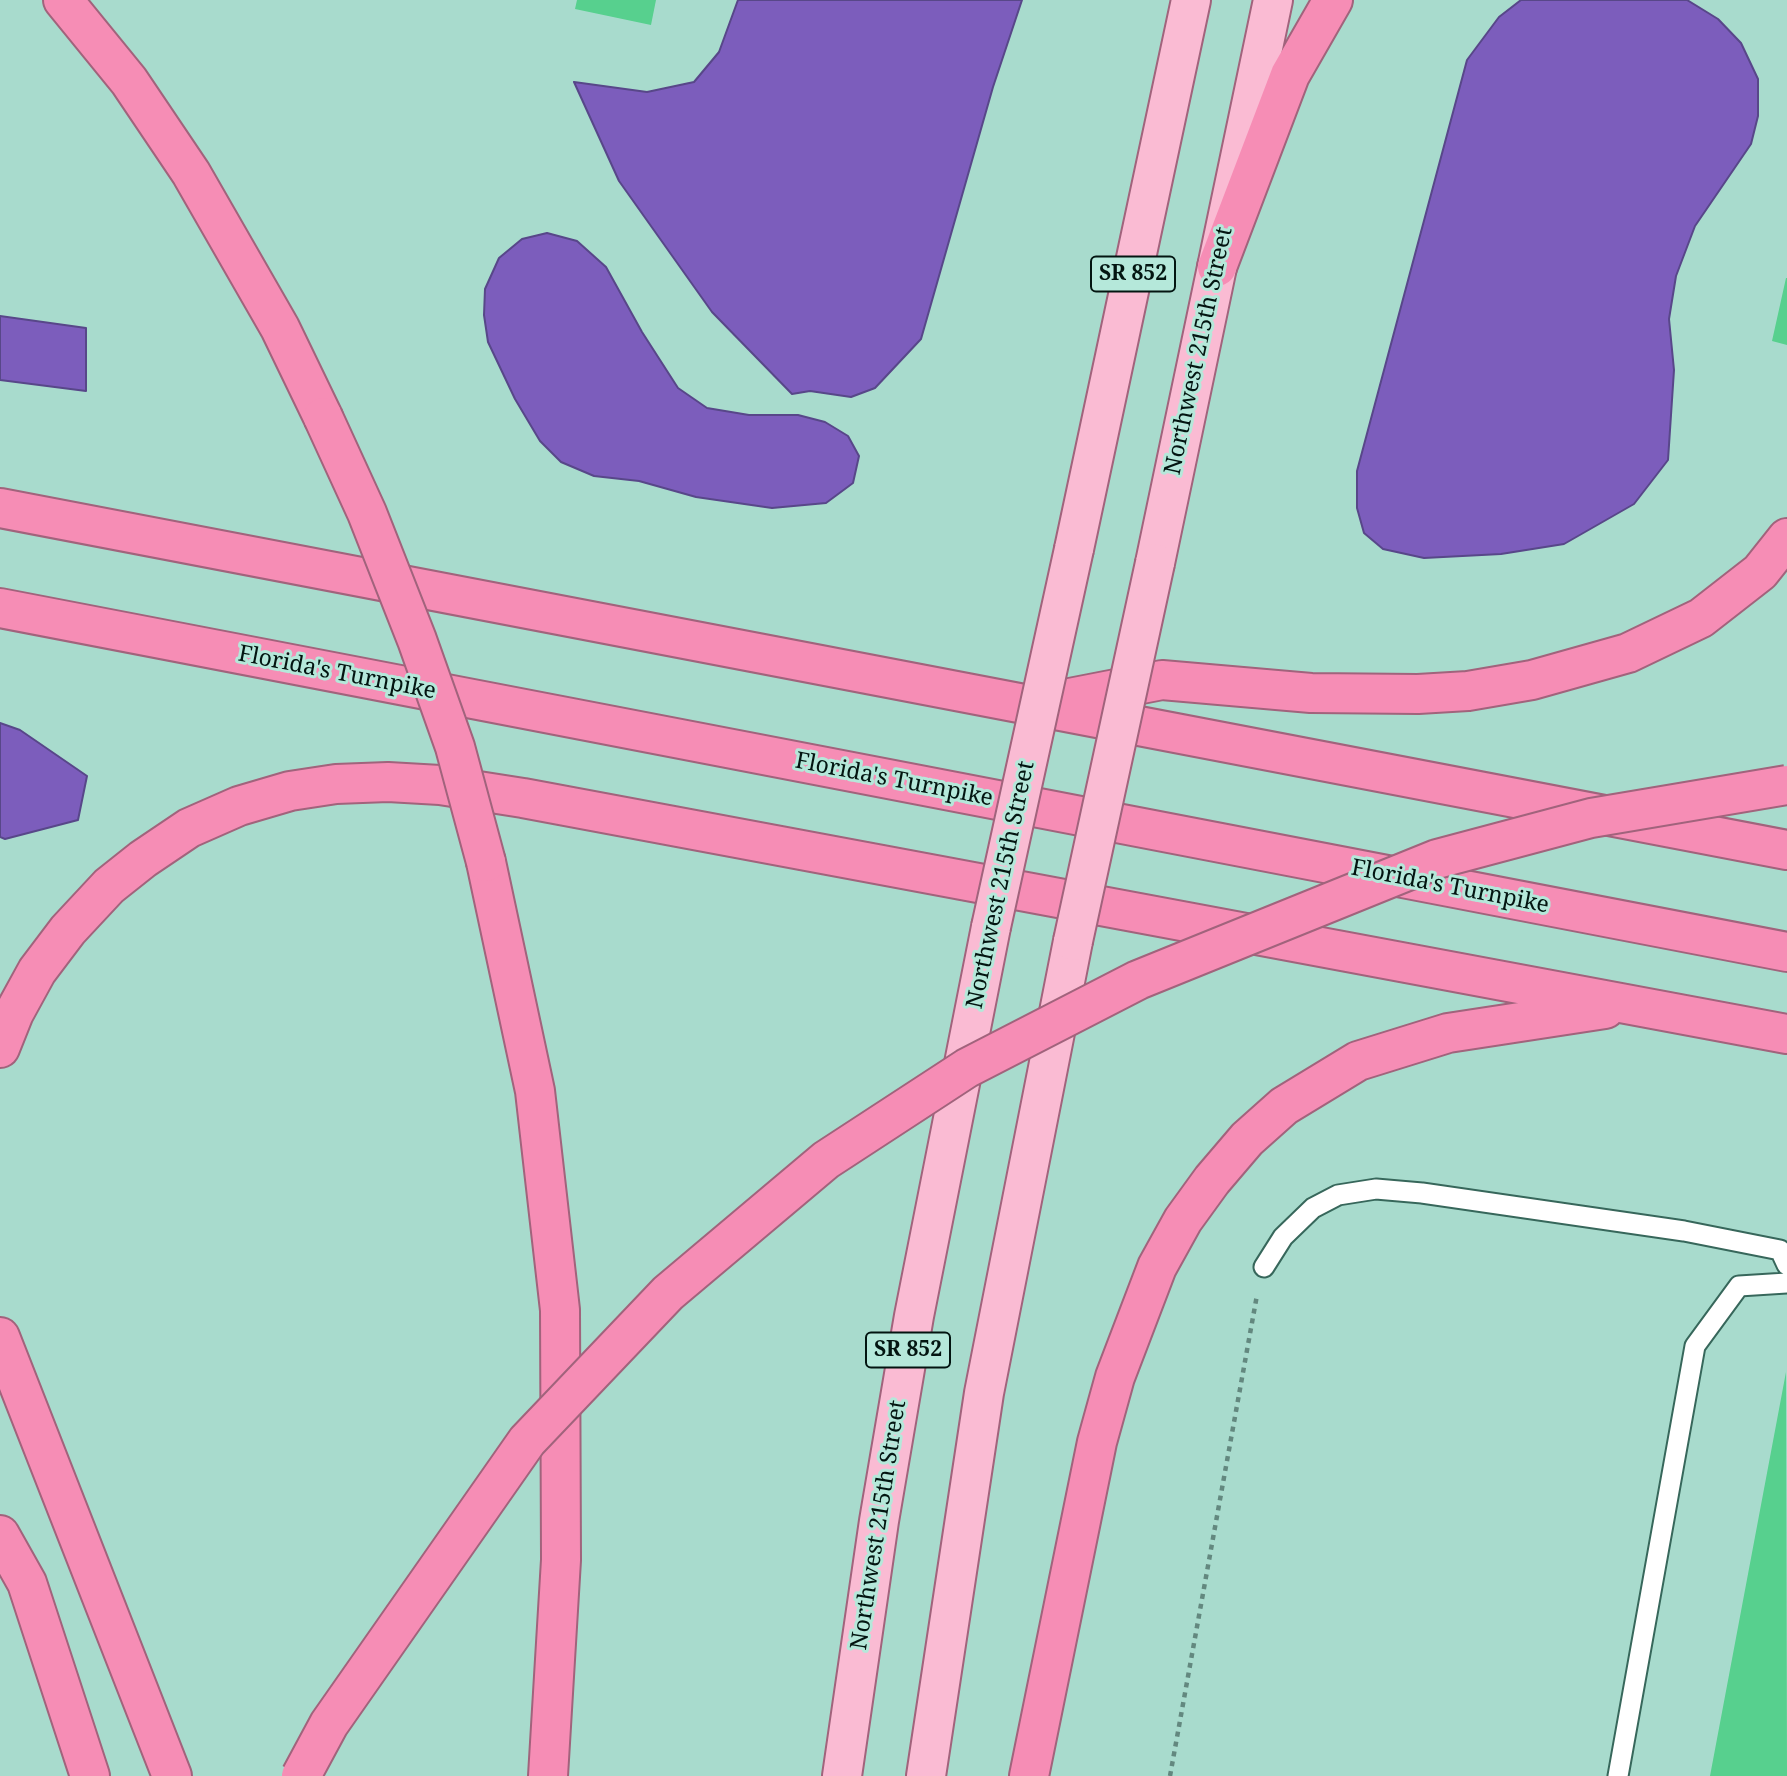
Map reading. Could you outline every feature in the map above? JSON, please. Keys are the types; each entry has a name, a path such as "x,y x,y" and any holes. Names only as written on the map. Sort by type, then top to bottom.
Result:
{"highway":[{"path":"63,0 128,80 191,173 280,328 367,513 455,747 486,862 535,1091 560,1310 561,1560 548,1776"},
{"path":"1217,267 1290,75 1333,0"},
{"path":"0,509 1787,850"},
{"path":"1028,706 1162,680 1311,693 1418,694 1468,691 1532,680 1628,653 1701,618 1760,572 1787,538"},
{"name":"Florida's Turnpike","path":"0,608 1787,952"},
{"path":"0,1048 14,1013 37,971 68,930 108,886 143,859 189,828 239,806 301,789 336,784 388,782 440,785 537,800 1787,1034"},
{"path":"301,1776 329,1724 527,1441 668,1293 826,1160 967,1068 1138,980 1437,859 1591,818 1787,785"},
{"path":"1029,1776 1097,1443 1115,1377 1157,1267 1183,1220 1212,1180 1247,1139 1284,1105 1358,1061 1448,1033 1634,1005"},
{"path":"0,1337 172,1776"},
{"path":"0,1535 27,1583 90,1776"}],"main road":[{"name":"Northwest 215th Street","path":"842,1776 879,1521 911,1329 991,927 1191,0"},
{"name":"Northwest 215th Street","path":"926,1776 984,1393 1073,942 1273,0"}],"lane":[{"path":"1264,1267 1283,1237 1313,1208 1338,1195 1376,1189 1422,1193 1684,1231 1780,1250 1787,1265"},
{"path":"1618,1776 1695,1346 1739,1286 1787,1283"}],"path":[{"path":"1170,1776 1239,1381 1264,1267"}],"shaded area":[{"path":"738,0 1022,0 993,87 921,339 875,388 851,397 810,391 792,394 712,312 619,181 574,82 647,92 694,82 719,52"},
{"path":"1521,0 1687,0 1718,19 1741,43 1758,79 1758,116 1751,144 1695,226 1676,276 1669,319 1674,370 1668,460 1634,504 1564,544 1501,554 1424,558 1383,549 1364,533 1357,508 1357,471 1467,60 1499,17"},
{"path":"547,233 577,241 606,267 642,332 678,388 707,408 749,415 798,415 825,422 848,436 859,456 853,483 826,503 772,508 696,497 639,481 594,476 561,462 540,441 515,399 488,342 484,315 485,289 499,258 522,239"},
{"path":"0,316 86,328 86,391 0,380"},
{"path":"0,723 20,730 87,776 78,820 5,839 0,837"}],"building":[{"path":"577,0 656,0 651,25 575,9"},
{"path":"1787,278 1787,345 1772,341"},
{"path":"1786,1372 1787,1776 1710,1776"}]}
